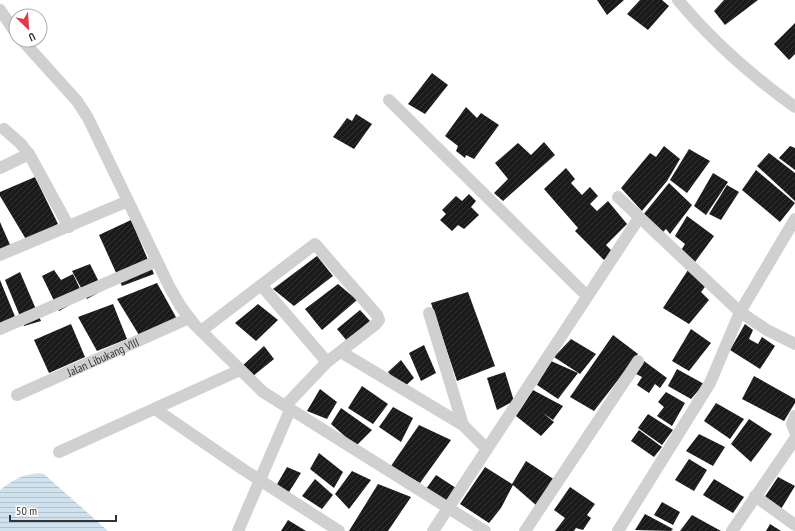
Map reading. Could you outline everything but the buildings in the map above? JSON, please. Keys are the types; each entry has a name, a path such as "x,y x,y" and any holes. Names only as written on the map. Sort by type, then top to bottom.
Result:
{"street":[{"path":"678,0 697,22 739,63 795,107"},
{"path":"0,10 8,22"},
{"path":"29,48 78,101 88,118 170,288 189,318 201,331 263,392 485,531"},
{"path":"389,100 587,296"},
{"path":"4,129 20,143 29,154 69,227"},
{"path":"0,168 29,154"},
{"path":"618,197 740,312 767,330 795,344"},
{"path":"0,255 128,201"},
{"path":"433,531 486,448 639,218"},
{"path":"618,531 710,383 740,312 795,219"},
{"path":"201,331 261,284 316,244 379,318 376,324 327,362 288,408 257,478 238,531"},
{"path":"0,329 157,261"},
{"path":"261,284 327,362"},
{"path":"429,313 462,426"},
{"name":"Jalan Libukang VIII","path":"17,395 189,318"},
{"path":"341,352 462,426 486,448"},
{"path":"525,531 638,361"},
{"path":"59,452 240,370"},
{"path":"154,409 244,470 339,531"},
{"path":"795,416 792,422 795,432"},
{"path":"732,531 795,439"},
{"path":"755,496 795,525"}],"water":[{"path":"38,473 44,474 108,531 0,531 0,490 18,478"}]}
